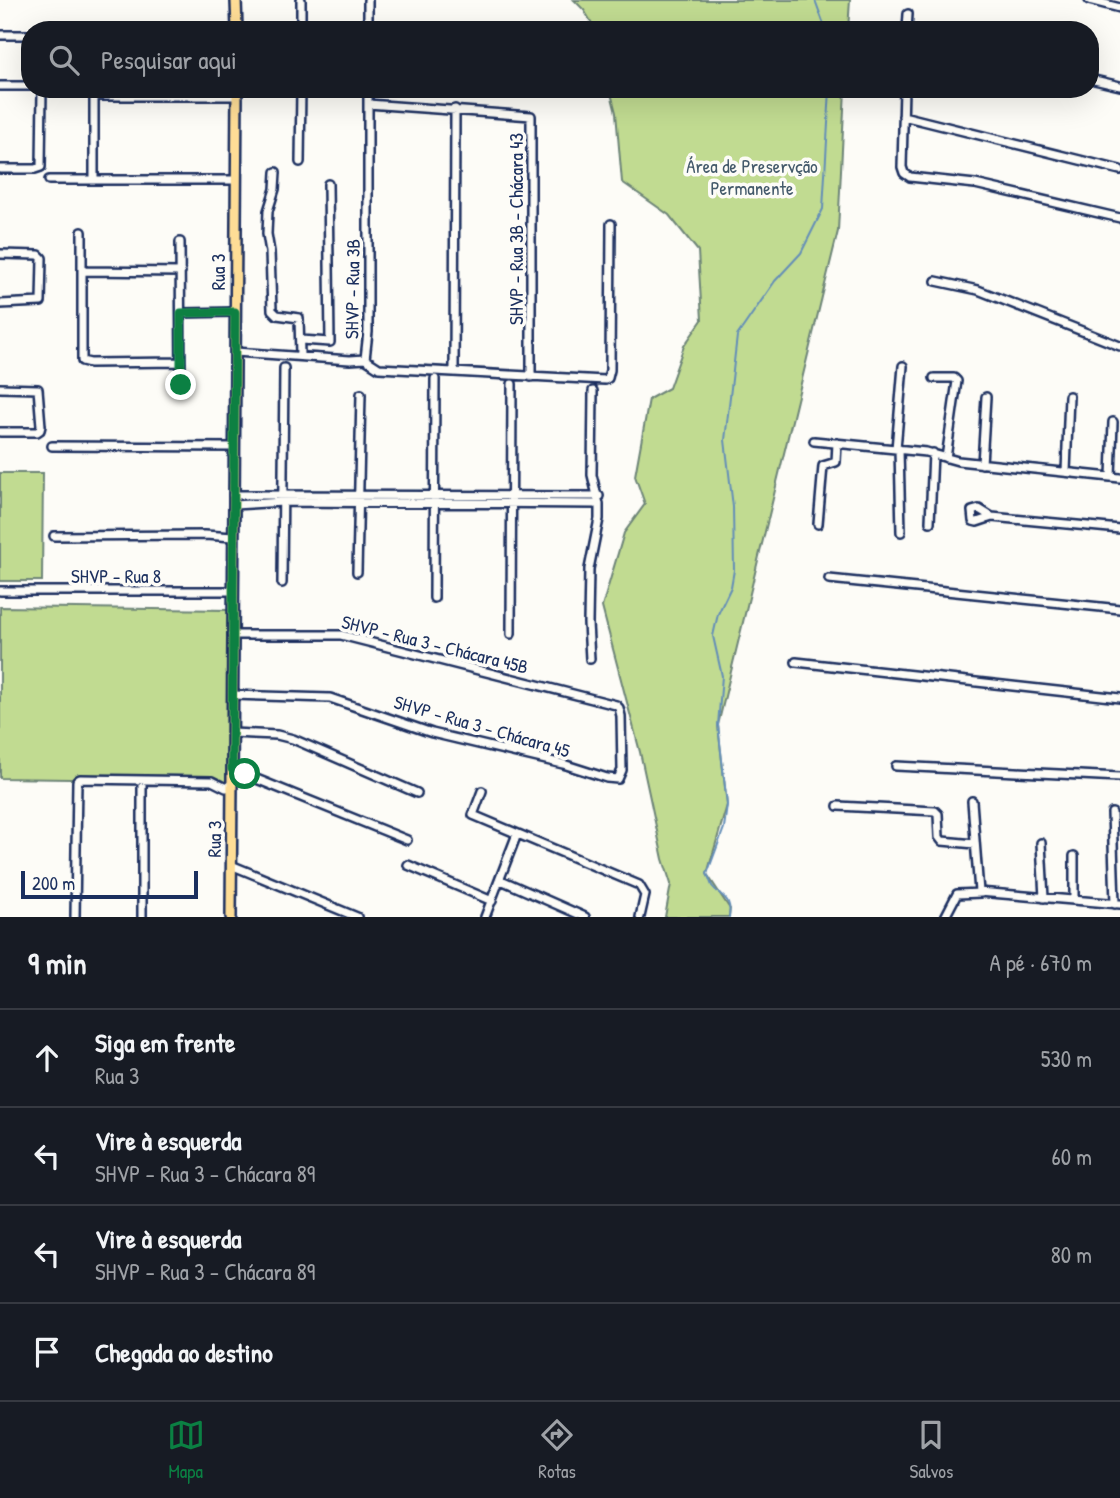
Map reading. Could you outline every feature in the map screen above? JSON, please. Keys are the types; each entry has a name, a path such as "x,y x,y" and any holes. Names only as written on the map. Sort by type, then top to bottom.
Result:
{"main road":[{"path":"236,0 237,21"},
{"name":"Rua 3","path":"231,917 237,98"}],"street":[{"path":"301,0 301,21"},
{"path":"368,0 368,21"},
{"path":"1089,0 1120,8"},
{"path":"908,15 908,21"},
{"path":"0,35 21,35"},
{"path":"1099,81 1120,86"},
{"path":"0,86 21,86"},
{"path":"0,169 35,170 41,167 43,98"},
{"path":"94,98 94,179"},
{"path":"300,162 301,98"},
{"name":"SHVP - Rua 3B","path":"234,352 365,359 368,332 368,98"},
{"path":"904,98 902,167 909,177 975,184 1120,218"},
{"name":"SHVP - Rua 3B - Chácara 43","path":"368,104 529,114 533,119 531,377"},
{"path":"454,372 455,109"},
{"path":"903,116 1120,170"},
{"path":"276,172 275,189 268,211 267,234 272,310 277,315 298,317 300,320 300,355"},
{"path":"49,180 235,180"},
{"path":"328,184 329,358"},
{"path":"365,359 379,368 601,381 608,378 611,224"},
{"path":"82,232 82,361 181,362"},
{"path":"180,242 181,385"},
{"path":"0,254 39,255 42,258 43,271 41,302 0,304"},
{"path":"82,271 181,272"},
{"path":"936,281 978,290 1120,346"},
{"path":"181,313 235,312"},
{"path":"301,340 330,342"},
{"path":"901,532 898,449 903,366"},
{"path":"282,583 284,368"},
{"path":"934,378 954,378 957,383 946,458"},
{"path":"434,598 435,379"},
{"path":"511,634 512,384"},
{"path":"0,388 38,389 41,426 37,432 0,432"},
{"path":"590,659 589,569 599,519 599,500 592,475 593,391"},
{"path":"357,572 361,394"},
{"path":"1066,472 1069,396"},
{"path":"982,464 986,397"},
{"path":"814,441 933,453 982,464 1116,478 1113,422"},
{"path":"818,524 823,466 836,462 837,443"},
{"path":"52,446 233,447"},
{"path":"930,522 933,453"},
{"path":"233,500 599,500"},
{"path":"992,517 1120,529"},
{"path":"54,536 233,537"},
{"path":"829,579 1120,610"},
{"name":"SHVP - Rua 8","path":"0,591 233,591"},
{"name":"SHVP - Rua 3 - Chácara 45B","path":"232,635 336,634 351,637 616,705 621,716"},
{"path":"796,662 1120,698"},
{"name":"SHVP - Rua 3 - Chácara 45","path":"233,695 330,698 432,733 614,779 621,776 622,770 621,716"},
{"path":"232,733 277,735 293,739 417,793"},
{"path":"896,766 1120,777"},
{"path":"232,769 407,840"},
{"path":"142,780 142,917"},
{"path":"75,917 77,781 212,781 226,788 232,783"},
{"path":"482,791 473,816 639,885 645,895 640,917"},
{"path":"972,801 980,892"},
{"path":"838,806 934,811 938,814 939,837 942,841 975,844"},
{"path":"945,917 957,894 980,892 1118,904 1112,813"},
{"path":"485,917 517,834"},
{"path":"1041,843 1044,898"},
{"path":"1074,856 1074,900"},
{"path":"231,865 357,917"},
{"path":"408,865 492,901"},
{"path":"501,880 584,917"}],"green space":[{"path":"574,0 850,0 849,21 591,21"},
{"name":"Área de Preservção Permanente","path":"612,98 845,98 838,231 718,725 727,805 707,874 730,909 729,917 665,917 671,884 602,607 624,533 645,504 635,476 649,399 669,388 684,346 702,320 698,251 669,215 622,182"},
{"path":"0,473 43,473 42,581 0,581"},
{"path":"0,607 228,610 226,788 212,781 0,778"}],"waterway":[{"path":"815,0 823,21"},
{"path":"729,917 728,901 712,886 707,874 724,828 727,805 718,725 722,676 713,636 718,614 731,587 734,570 733,507 725,440 737,336 775,281 801,253 823,209 829,98"}],"route":[{"path":"181,385 181,313 235,312 232,769 245,774"}]}
